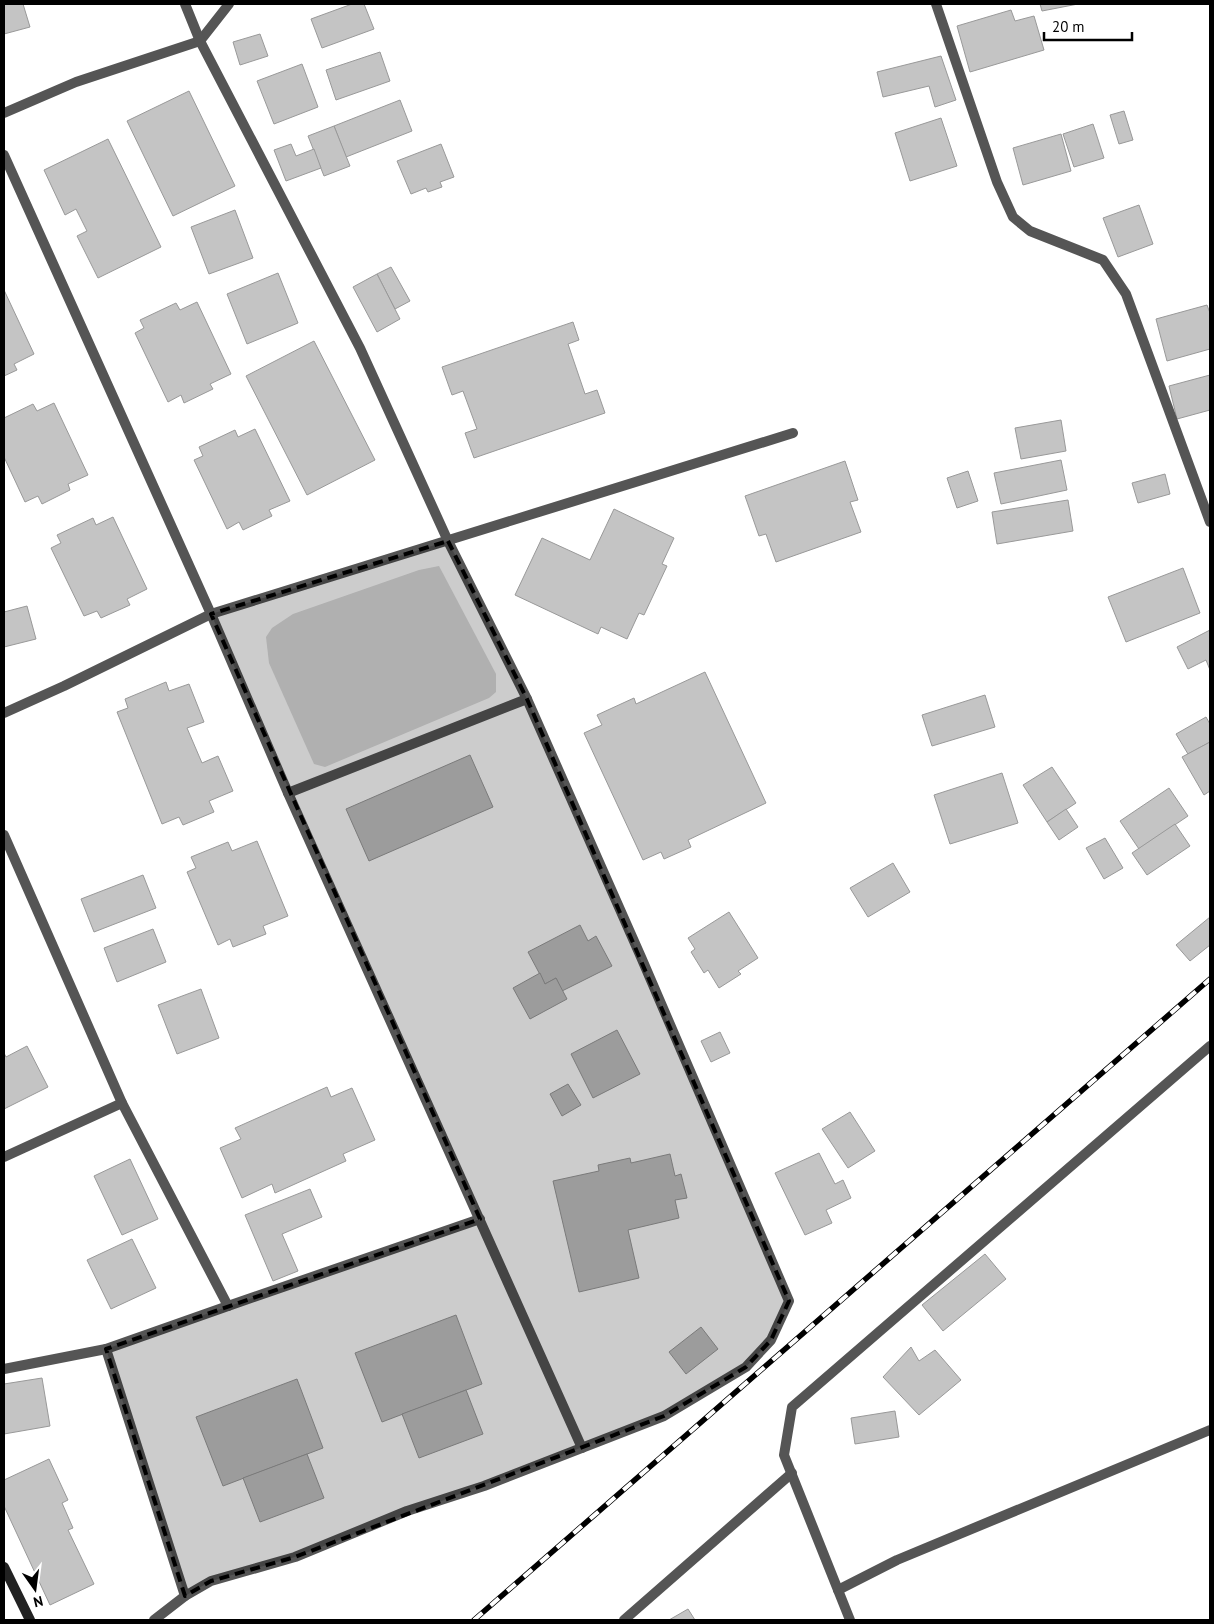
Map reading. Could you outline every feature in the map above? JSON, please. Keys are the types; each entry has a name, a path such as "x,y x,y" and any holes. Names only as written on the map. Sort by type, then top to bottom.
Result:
{"main road":[{"path":"4,1567 30,1620"}],"street":[{"path":"154,1620 185,1596 211,1581 295,1557 407,1511 484,1486 664,1416 746,1367 771,1340 789,1301 641,957 526,699 448,541 360,348 200,40 185,4"},
{"path":"4,113 76,82 200,40 230,4"},
{"path":"936,4 997,182 1013,217 1030,231 1104,260 1126,294 1210,522"},
{"path":"4,155 211,614 288,793 582,1448"},
{"path":"4,713 64,686 211,614 793,433"},
{"path":"288,793 526,699"},
{"path":"4,835 122,1103 228,1306"},
{"path":"850,1620 784,1455 792,1407 1210,1046"},
{"path":"4,1157 122,1103"},
{"path":"4,1369 106,1349 480,1219"},
{"path":"106,1349 185,1596"},
{"path":"838,1590 897,1560 1210,1430"},
{"path":"624,1620 792,1473"}],"highlighted area":[{"path":"448,541 527,699 789,1301 771,1340 746,1367 664,1416 295,1557 211,1581 185,1596 106,1349 480,1219 211,614"}],"shaded area":[{"path":"439,566 496,674 496,692 489,698 325,767 314,764 269,663 266,637 272,628 293,614 419,570"}],"building":[{"path":"4,4 23,4 30,27 4,34"},
{"path":"352,4 364,4 374,29 322,48 311,19"},
{"path":"1040,4 1078,4 1042,11"},
{"path":"1011,10 1015,21 1034,16 1044,50 970,72 957,26"},
{"path":"260,34 268,56 240,65 233,42"},
{"path":"380,52 390,81 336,100 326,70"},
{"path":"941,56 956,100 935,107 929,86 883,97 877,72"},
{"path":"302,64 318,107 274,124 257,81"},
{"path":"189,91 235,186 173,216 127,121"},
{"path":"400,100 412,131 346,157 334,126"},
{"path":"1124,111 1133,140 1119,144 1110,115"},
{"path":"941,118 957,166 910,181 895,133"},
{"path":"1093,124 1104,158 1074,167 1063,134"},
{"path":"334,126 350,166 324,176 308,136"},
{"path":"1061,134 1071,171 1023,185 1013,148"},
{"path":"108,139 161,247 98,278 77,236 87,231 76,209 65,215 44,170"},
{"path":"291,144 296,156 314,149 321,168 286,181 274,150"},
{"path":"441,144 454,177 440,182 442,187 428,192 426,188 411,194 397,161"},
{"path":"1139,205 1153,244 1118,257 1103,218"},
{"path":"235,210 253,258 209,274 191,227"},
{"path":"391,267 410,301 395,309 377,274"},
{"path":"278,273 298,323 247,344 227,294"},
{"path":"377,274 400,319 377,332 353,287"},
{"path":"4,290 34,354 14,364 17,370 4,376"},
{"path":"197,302 231,374 210,384 213,389 184,403 181,395 168,402 135,333 144,328 140,320 176,303 180,310"},
{"path":"1207,305 1210,313 1210,349 1167,361 1156,319"},
{"path":"573,322 579,340 568,344 585,394 597,390 605,413 474,458 465,433 477,429 463,391 452,395 442,367"},
{"path":"314,341 375,460 307,495 246,376"},
{"path":"1210,375 1210,410 1177,419 1169,386"},
{"path":"54,403 88,475 68,484 70,490 42,504 38,496 25,502 4,457 4,418 33,404 37,411"},
{"path":"1061,420 1066,451 1021,459 1015,428"},
{"path":"255,429 290,501 269,510 272,516 243,530 239,522 227,529 194,460 203,456 199,447 235,430 238,437"},
{"path":"1061,460 1067,490 1001,504 994,473"},
{"path":"845,461 858,500 850,502 861,532 776,562 766,534 759,536 745,496"},
{"path":"968,471 978,501 957,508 947,478"},
{"path":"1165,474 1170,494 1138,503 1132,483"},
{"path":"1068,500 1073,531 997,544 992,512"},
{"path":"614,509 674,538 662,564 667,566 644,615 639,613 627,639 601,627 598,634 515,595 542,538 590,560"},
{"path":"113,517 147,589 127,599 130,605 101,618 97,611 84,616 51,548 61,543 57,535 93,518 96,525"},
{"path":"1183,568 1200,613 1126,642 1108,597"},
{"path":"27,606 36,639 4,647 4,612"},
{"path":"1210,630 1210,670 1206,660 1188,669 1177,647"},
{"path":"705,672 766,803 688,840 691,847 664,859 661,852 643,860 584,733 602,725 597,715 634,698 636,704"},
{"path":"166,682 169,691 189,684 204,722 187,728 202,763 218,756 233,791 209,801 214,812 183,825 179,817 162,824 117,712 128,708 125,699"},
{"path":"985,695 995,727 932,746 922,715"},
{"path":"1206,717 1210,724 1210,742 1188,754 1176,734"},
{"path":"1210,742 1210,791 1204,795 1182,757"},
{"path":"470,755 493,807 369,861 346,809"},
{"path":"1052,767 1076,803 1047,822 1023,785"},
{"path":"1002,773 1018,823 950,844 934,795"},
{"path":"1169,788 1188,816 1139,849 1120,821"},
{"path":"1066,809 1078,827 1059,840 1047,822"},
{"path":"1175,824 1190,846 1147,875 1132,853"},
{"path":"1105,838 1123,868 1104,879 1086,848"},
{"path":"257,841 288,916 263,926 266,934 233,947 230,939 218,945 187,872 196,868 191,857 228,842 232,851"},
{"path":"893,863 910,892 868,917 850,888"},
{"path":"143,875 156,908 94,932 81,899"},
{"path":"729,912 758,958 738,971 741,974 719,988 708,970 704,973 691,952 695,949 688,938"},
{"path":"1210,917 1210,945 1190,961 1176,945"},
{"path":"580,925 588,941 596,936 612,966 562,991 556,978 545,984 528,952"},
{"path":"153,929 166,962 117,982 104,948"},
{"path":"540,973 545,984 556,978 567,999 530,1019 513,988"},
{"path":"201,989 219,1038 177,1054 158,1005"},
{"path":"617,1030 640,1074 593,1098 571,1054"},
{"path":"720,1032 730,1053 711,1062 701,1041"},
{"path":"27,1046 48,1087 4,1109 4,1053 6,1057"},
{"path":"568,1084 581,1105 562,1116 550,1094"},
{"path":"327,1087 331,1097 352,1088 375,1140 343,1154 346,1161 275,1193 272,1184 242,1198 220,1148 241,1139 235,1128"},
{"path":"850,1112 875,1151 848,1168 822,1129"},
{"path":"819,1153 835,1184 843,1180 851,1198 826,1210 832,1223 805,1235 775,1173"},
{"path":"670,1154 675,1176 681,1174 687,1198 675,1200 679,1218 628,1230 639,1278 579,1292 553,1181 599,1171 598,1165 630,1158 631,1163"},
{"path":"130,1159 158,1219 122,1235 94,1176"},
{"path":"310,1189 322,1217 282,1234 298,1271 273,1281 245,1215"},
{"path":"132,1239 156,1288 111,1309 87,1260"},
{"path":"985,1254 1006,1279 943,1331 922,1305"},
{"path":"456,1315 482,1384 382,1422 355,1353"},
{"path":"701,1327 718,1349 686,1374 669,1352"},
{"path":"911,1347 919,1361 935,1350 961,1380 919,1415 883,1377"},
{"path":"42,1378 50,1426 4,1434 4,1384"},
{"path":"297,1379 323,1448 223,1486 196,1417"},
{"path":"466,1390 483,1434 419,1458 402,1414"},
{"path":"895,1411 899,1437 855,1444 851,1418"},
{"path":"307,1454 324,1498 260,1522 243,1478"},
{"path":"49,1459 68,1500 62,1503 73,1528 68,1530 94,1584 50,1605 4,1506 4,1480"},
{"path":"688,1609 695,1620 669,1620"}],"railway":[{"path":"474,1620 1210,979"}]}
